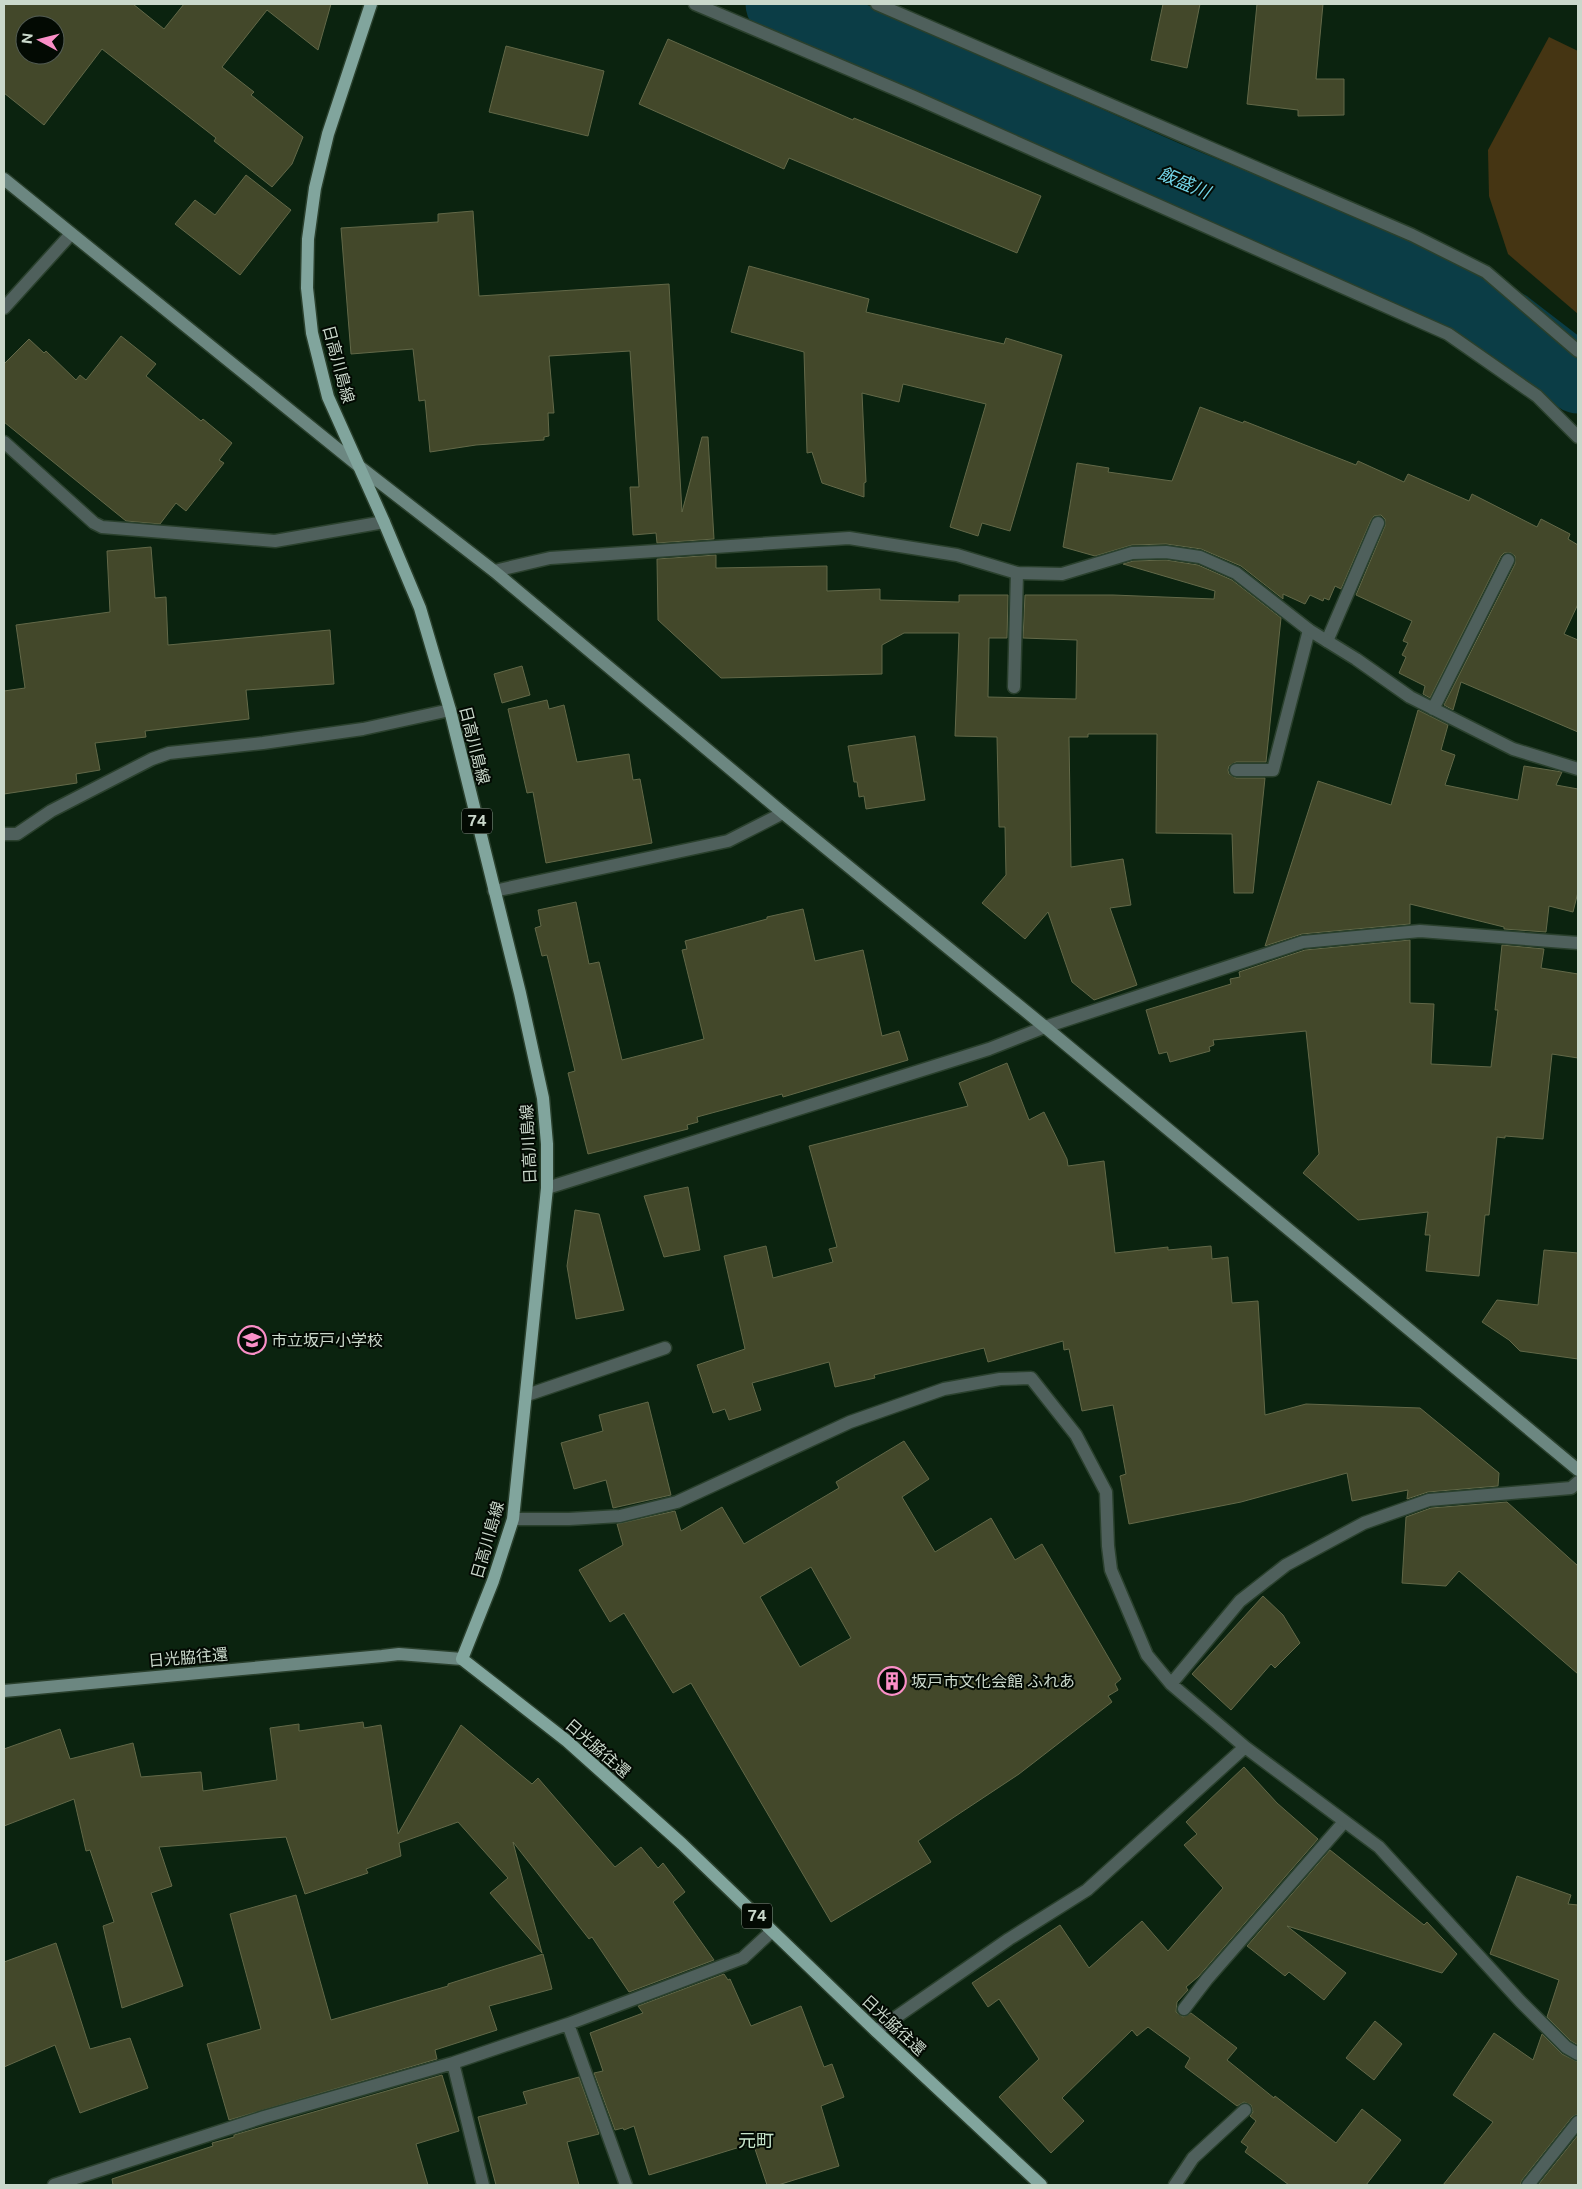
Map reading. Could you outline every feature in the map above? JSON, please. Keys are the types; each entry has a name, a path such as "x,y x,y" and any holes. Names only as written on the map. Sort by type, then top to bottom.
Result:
{"main road":[{"name":"日高川島線","path":"371,4 328,134 315,188 308,238 308,288 312,333 328,397 420,608 450,710 520,993 543,1098 547,1144 547,1188 513,1519 493,1581 462,1659"},
{"name":"日光脇往還","path":"462,1659 567,1740 682,1844 876,2031 1041,2185"}],"street":[{"path":"695,4 950,113 1448,334 1537,396 1578,437"},
{"path":"877,4 1412,235 1486,272 1578,351"},
{"path":"4,179 360,467 494,571 783,813 1045,1027 1578,1470"},
{"path":"4,308 72,234"},
{"path":"4,442 94,523 102,527 275,541 384,522"},
{"path":"1327,640 1378,523"},
{"path":"494,571 550,558 849,538 957,555 1017,573 1062,574 1132,553 1166,552 1200,557 1236,573 1308,630 1327,640 1410,697 1513,749 1578,769"},
{"path":"1433,709 1508,560"},
{"path":"1014,687 1017,573"},
{"path":"1236,770 1273,770 1308,630"},
{"path":"4,834 17,834 51,811 152,758 169,753 263,743 363,729 450,710"},
{"path":"494,891 728,841 783,813"},
{"path":"547,1188 989,1049 1045,1027 1303,942 1420,931 1578,943"},
{"path":"527,1395 665,1348"},
{"path":"513,1519 569,1519 620,1516 677,1502 850,1422 944,1388 1000,1379 1031,1378 1076,1435 1106,1492 1111,1570 1147,1655 1171,1684 1245,1748 1379,1847 1520,2001 1566,2047 1578,2054"},
{"path":"1171,1684 1240,1601 1286,1565 1364,1523 1429,1500 1571,1488 1578,1482"},
{"name":"日光脇往還","path":"4,1691 398,1654 462,1659"},
{"path":"876,2031 1009,1939 1087,1890 1245,1748"},
{"path":"1184,2009 1207,1979 1344,1822"},
{"path":"54,2185 264,2117 453,2062 568,2024 743,1958 772,1931"},
{"path":"568,2024 626,2185"},
{"path":"453,2062 483,2185"},
{"path":"1175,2185 1193,2158 1245,2110"},
{"path":"1528,2185 1578,2122"}],"shaded area":[{"path":"1549,37 1578,51 1578,314 1508,254 1489,196 1488,150"}],"building":[{"path":"4,4 133,4 164,29 184,4 331,4 318,50 267,10 222,67 254,92 251,95 303,137 292,164 272,187 214,141 216,138 102,49 44,125 4,93"},
{"path":"1163,4 1200,4 1187,68 1151,60"},
{"path":"1257,4 1323,4 1316,79 1344,79 1344,115 1298,116 1298,110 1247,104"},
{"path":"668,39 853,120 854,118 1041,196 1017,253 789,158 784,169 639,104"},
{"path":"506,46 604,71 588,136 489,112"},
{"path":"246,175 291,210 240,275 175,224 195,200 215,215"},
{"path":"473,211 479,296 669,284 682,512 702,437 708,437 714,539 657,543 656,533 633,535 630,487 639,487 630,351 549,356 554,413 548,413 549,436 544,437 544,440 476,445 430,452 425,400 419,401 413,349 351,354 341,228 438,222 438,214"},
{"path":"749,266 869,299 866,312 1004,344 1006,338 1062,355 1010,531 982,523 978,536 950,527 986,404 903,384 899,402 862,393 866,482 864,483 864,497 822,483 812,452 807,453 804,352 731,332"},
{"path":"121,336 156,364 146,376 201,421 203,419 232,443 219,460 224,463 186,511 176,503 160,524 126,521 4,422 4,364 29,339 44,353 46,351 76,380 80,375 86,380"},
{"path":"1200,407 1243,423 1244,421 1356,465 1358,461 1404,482 1408,474 1469,501 1472,494 1537,527 1541,519 1570,534 1568,539 1578,545 1578,604 1564,634 1578,640 1578,732 1461,682 1453,710 1444,705 1515,564 1515,556 1511,553 1504,553 1501,556 1430,698 1423,694 1425,686 1399,673 1406,657 1402,655 1408,643 1403,641 1412,621 1356,595 1385,526 1385,519 1381,515 1374,516 1371,520 1341,589 1335,586 1329,600 1324,598 1323,601 1310,595 1305,604 1283,594 1283,599 1241,566 1201,549 1166,544 1132,545 1095,556 1063,547 1077,463 1109,468 1108,472 1172,481"},
{"path":"151,547 155,598 166,597 168,645 330,630 334,684 246,690 249,719 145,731 146,737 95,743 100,770 76,774 77,783 4,794 4,691 25,688 16,625 110,612 107,551"},
{"path":"716,555 716,568 827,566 827,591 880,589 880,600 959,602 959,595 1008,595 1007,638 989,638 988,697 1076,699 1077,640 1023,638 1025,595 1113,595 1214,599 1215,591 1123,564 1133,561 1166,560 1198,565 1232,580 1281,618 1266,762 1236,762 1229,766 1228,770 1229,774 1236,778 1265,778 1253,893 1234,893 1232,834 1156,833 1157,734 1088,734 1088,737 1069,737 1071,867 1123,859 1131,905 1110,908 1137,985 1094,1000 1072,982 1048,912 1025,939 982,903 1006,875 1005,827 999,827 997,737 955,736 959,633 904,633 882,645 882,674 721,678 658,620 657,559"},
{"path":"522,666 530,695 502,703 494,674"},
{"path":"547,700 549,709 564,705 577,762 629,754 633,780 640,779 652,843 546,863 533,792 527,793 508,709"},
{"path":"1418,710 1448,725 1441,750 1455,755 1445,785 1518,800 1524,766 1562,772 1556,785 1578,789 1578,892 1573,912 1549,906 1546,932 1504,929 1504,927 1410,904 1410,924 1302,934 1265,946 1318,781 1391,805"},
{"path":"915,736 925,800 866,809 864,796 859,797 857,782 854,782 848,746"},
{"path":"576,902 589,964 599,962 622,1060 704,1039 682,950 687,949 685,941 767,919 767,917 803,909 815,961 863,950 882,1036 899,1031 908,1060 783,1097 782,1094 697,1117 698,1122 687,1125 688,1129 588,1154 568,1073 575,1071 547,955 542,956 535,928 541,926 538,910"},
{"path":"1410,940 1410,1003 1434,1004 1431,1064 1491,1067 1498,1010 1495,1010 1502,945 1544,949 1541,968 1578,974 1578,1058 1552,1054 1543,1139 1497,1137 1489,1215 1485,1215 1479,1276 1426,1271 1430,1235 1425,1235 1428,1212 1358,1220 1303,1173 1319,1154 1306,1031 1213,1040 1214,1045 1209,1047 1210,1051 1170,1062 1167,1052 1159,1054 1146,1010 1231,984 1230,979 1240,977 1239,972 1305,950"},
{"path":"1007,1063 1029,1120 1044,1112 1067,1159 1068,1166 1104,1161 1115,1253 1168,1247 1168,1250 1211,1246 1212,1259 1228,1257 1232,1303 1258,1301 1265,1415 1306,1404 1420,1408 1499,1473 1498,1486 1428,1492 1407,1499 1408,1490 1352,1501 1347,1473 1241,1502 1129,1524 1120,1476 1126,1474 1113,1405 1082,1411 1069,1349 1064,1350 1063,1341 988,1362 984,1348 874,1375 875,1378 835,1387 829,1362 752,1383 761,1410 729,1420 725,1409 713,1413 697,1365 745,1349 724,1256 766,1246 773,1278 833,1262 829,1249 837,1247 809,1146 968,1106 959,1083"},
{"path":"688,1187 700,1250 664,1257 644,1196"},
{"path":"575,1210 599,1214 624,1310 576,1319 567,1266"},
{"path":"1544,1250 1578,1253 1578,1359 1520,1351 1509,1340 1482,1322 1497,1300 1538,1305"},
{"path":"648,1402 671,1495 613,1508 606,1480 574,1489 561,1443 603,1431 599,1415"},
{"name":"坂戸市文化会館 ふれあ","path":"904,1441 929,1479 902,1497 935,1552 991,1518 1015,1560 1042,1544 1121,1679 1115,1684 1118,1690 1108,1696 1112,1702 1019,1774 918,1841 931,1862 831,1922 691,1683 673,1693 624,1613 610,1622 579,1570 623,1545 617,1524 675,1511 681,1531 722,1507 744,1544 839,1488 836,1482","holes":["811,1567 851,1638 800,1667 760,1597"]},
{"path":"1507,1502 1578,1566 1578,1674 1459,1571 1446,1586 1402,1583 1406,1517 1431,1508"},
{"path":"1263,1596 1283,1615 1300,1643 1275,1668 1271,1664 1231,1710 1192,1674"},
{"path":"363,1722 364,1728 381,1725 398,1834 461,1725 532,1784 538,1778 615,1867 641,1847 658,1868 663,1863 685,1892 673,1902 714,1960 629,1992 592,1937 589,1939 513,1842 542,1953 490,1893 508,1878 458,1822 399,1843 401,1856 366,1869 368,1873 305,1894 286,1837 159,1847 172,1886 151,1893 183,1986 122,2008 103,1926 114,1922 90,1850 86,1851 74,1799 4,1826 4,1749 60,1729 70,1759 133,1743 141,1777 201,1772 203,1791 277,1780 270,1728 299,1724 299,1731"},
{"path":"1244,1767 1277,1803 1318,1839 1198,1977 1186,1987 1188,1990 1177,2002 1176,2012 1183,2017 1191,2013 1237,2048 1227,2060 1274,2098 1275,2096 1336,2143 1362,2109 1401,2140 1366,2185 1289,2185 1245,2152 1248,2147 1241,2142 1256,2121 1250,2116 1253,2112 1251,2105 1244,2102 1237,2106 1185,2067 1190,2058 1148,2027 1137,2036 1132,2030 1062,2098 1084,2121 1051,2153 999,2097 1039,2059 999,1999 988,2007 972,1983 1060,1925 1089,1968 1142,1921 1168,1951 1223,1888 1184,1845 1197,1834 1186,1822"},
{"path":"1330,1850 1424,1925 1427,1922 1457,1954 1442,1973 1287,1926 1346,1973 1324,2000 1289,1972 1285,1976 1247,1946"},
{"path":"1517,1876 1571,1895 1568,1904 1578,1905 1578,2045 1571,2041 1547,2017 1559,1980 1490,1954"},
{"path":"296,1895 331,2020 448,1986 448,1984 543,1954 552,1989 489,2006 497,2030 435,2050 437,2059 229,2120 207,2044 261,2029 230,1914"},
{"path":"56,1943 90,2049 130,2038 148,2088 80,2113 55,2045 4,2067 4,1962"},
{"path":"724,1974 728,1980 730,1979 751,2026 801,2006 824,2067 832,2064 844,2097 821,2106 839,2166 778,2185 767,2185 753,2143 649,2175 634,2126 624,2130 623,2128 615,2130 594,2073 603,2071 590,2033 643,2013 638,2006"},
{"path":"1375,2021 1402,2044 1374,2080 1346,2058"},
{"path":"1494,2033 1533,2060 1542,2034 1562,2054 1578,2062 1578,2114 1572,2117 1520,2185 1443,2185 1493,2122 1453,2095"},
{"path":"442,2075 459,2131 416,2144 428,2185 113,2185 112,2179 213,2146 212,2143 234,2137 234,2135"},
{"path":"579,2077 599,2134 567,2142 579,2185 496,2185 478,2117 527,2104 523,2092"},
{"path":"1578,2135 1578,2185 1538,2185"}],"waterway":[{"name":"飯盛川","path":"780,4 1170,177 1439,287 1508,325 1578,379"}],"place":[{"name":"市立坂戸小学校","path":"252,1340"},
{"name":"坂戸市文化会館 ふれあ","path":"892,1681"}],"district":[{"name":"元町","path":"756,2141"}]}
